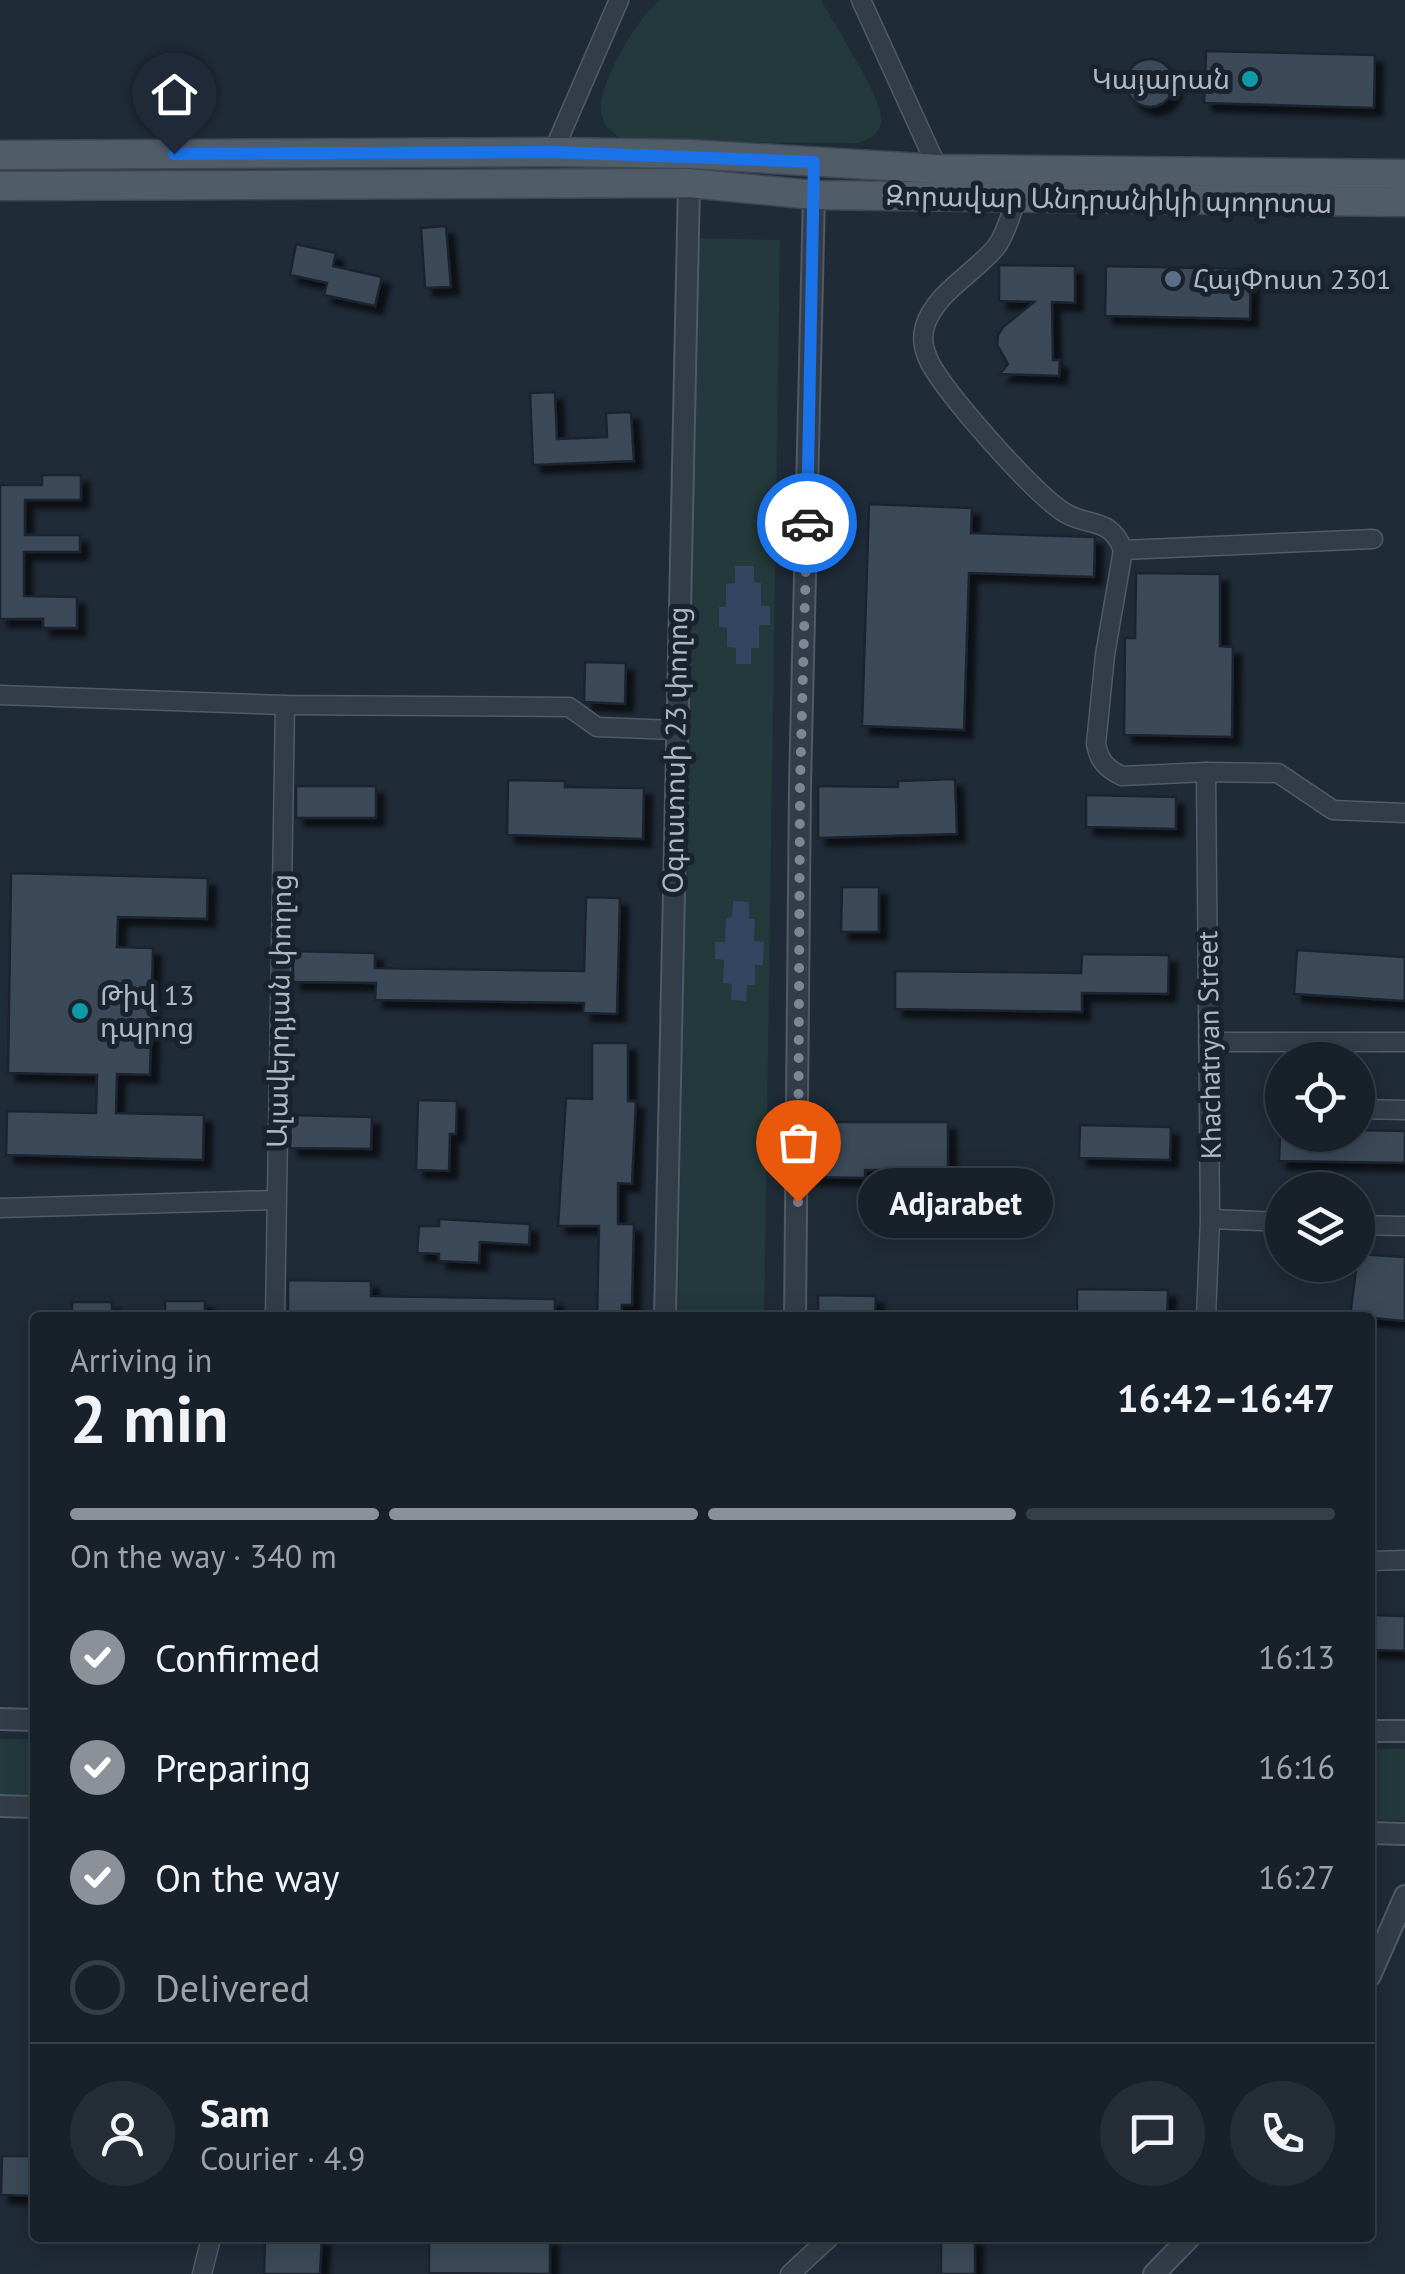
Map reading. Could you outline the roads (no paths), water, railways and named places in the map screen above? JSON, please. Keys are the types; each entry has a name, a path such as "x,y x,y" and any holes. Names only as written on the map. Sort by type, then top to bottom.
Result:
{"main road":[{"name":"Զորավար Անդրանիկի պողոտա","path":"0,155 553,152 690,154 938,169 1405,174"},
{"path":"689,183 690,154"},
{"path":"814,162 814,195"},
{"name":"Զորավար Անդրանիկի պողոտա","path":"0,186 689,183 814,195 1405,202"}],"street":[{"path":"553,152 620,0"},
{"path":"862,0 938,169"},
{"name":"Օգոստոսի 23 փողոց","path":"665,1312 689,183"},
{"path":"796,1312 800,785 814,195"},
{"path":"1017,198 998,244 934,308 925,324 922,344 931,366 1044,497 1066,514 1107,526 1118,538 1122,550 1105,655 1098,756 1110,770 1122,776 1278,773 1333,810 1405,813"},
{"path":"1122,550 1373,539"},
{"path":"0,695 285,705 569,708 598,727 676,730"},
{"name":"Ալավերդյան փողոց","path":"276,1312 285,705"},
{"name":"Khachatryan Street","path":"1206,772 1210,1219 1206,1312"},
{"path":"1208,1042 1405,1042"},
{"path":"1375,1109 1405,1110"},
{"path":"0,1208 276,1200"},
{"path":"1210,1219 1265,1221"},
{"path":"1375,1225 1405,1226"},
{"path":"1375,1561 1405,1560"},
{"path":"0,1720 30,1720"},
{"path":"1375,1730 1405,1731"},
{"path":"0,1806 30,1807"},
{"path":"1375,1833 1405,1834"},
{"path":"1375,1965 1405,1896"},
{"path":"202,2274 210,2242"},
{"path":"790,2274 826,2242"},
{"path":"1154,2274 1185,2242"}],"water":[{"path":"735,566 754,566 754,582 761,583 761,606 770,606 770,625 759,625 759,648 751,648 751,664 736,664 736,648 727,647 727,628 719,627 719,607 726,607 726,584 735,583"},
{"path":"733,901 749,902 749,919 755,919 754,941 764,942 763,965 755,965 755,985 747,985 746,1001 731,1000 732,984 723,983 724,960 715,959 715,942 725,942 726,918 732,917"}],"place":[{"name":"Կայարան","path":"1250,79"},
{"name":"ՀայՓոստ 2301","path":"1173,279"},
{"name":"Թիվ 13 դպրոց","path":"80,1011"},
{"name":"Adjarabet","path":"798,1202"}]}
